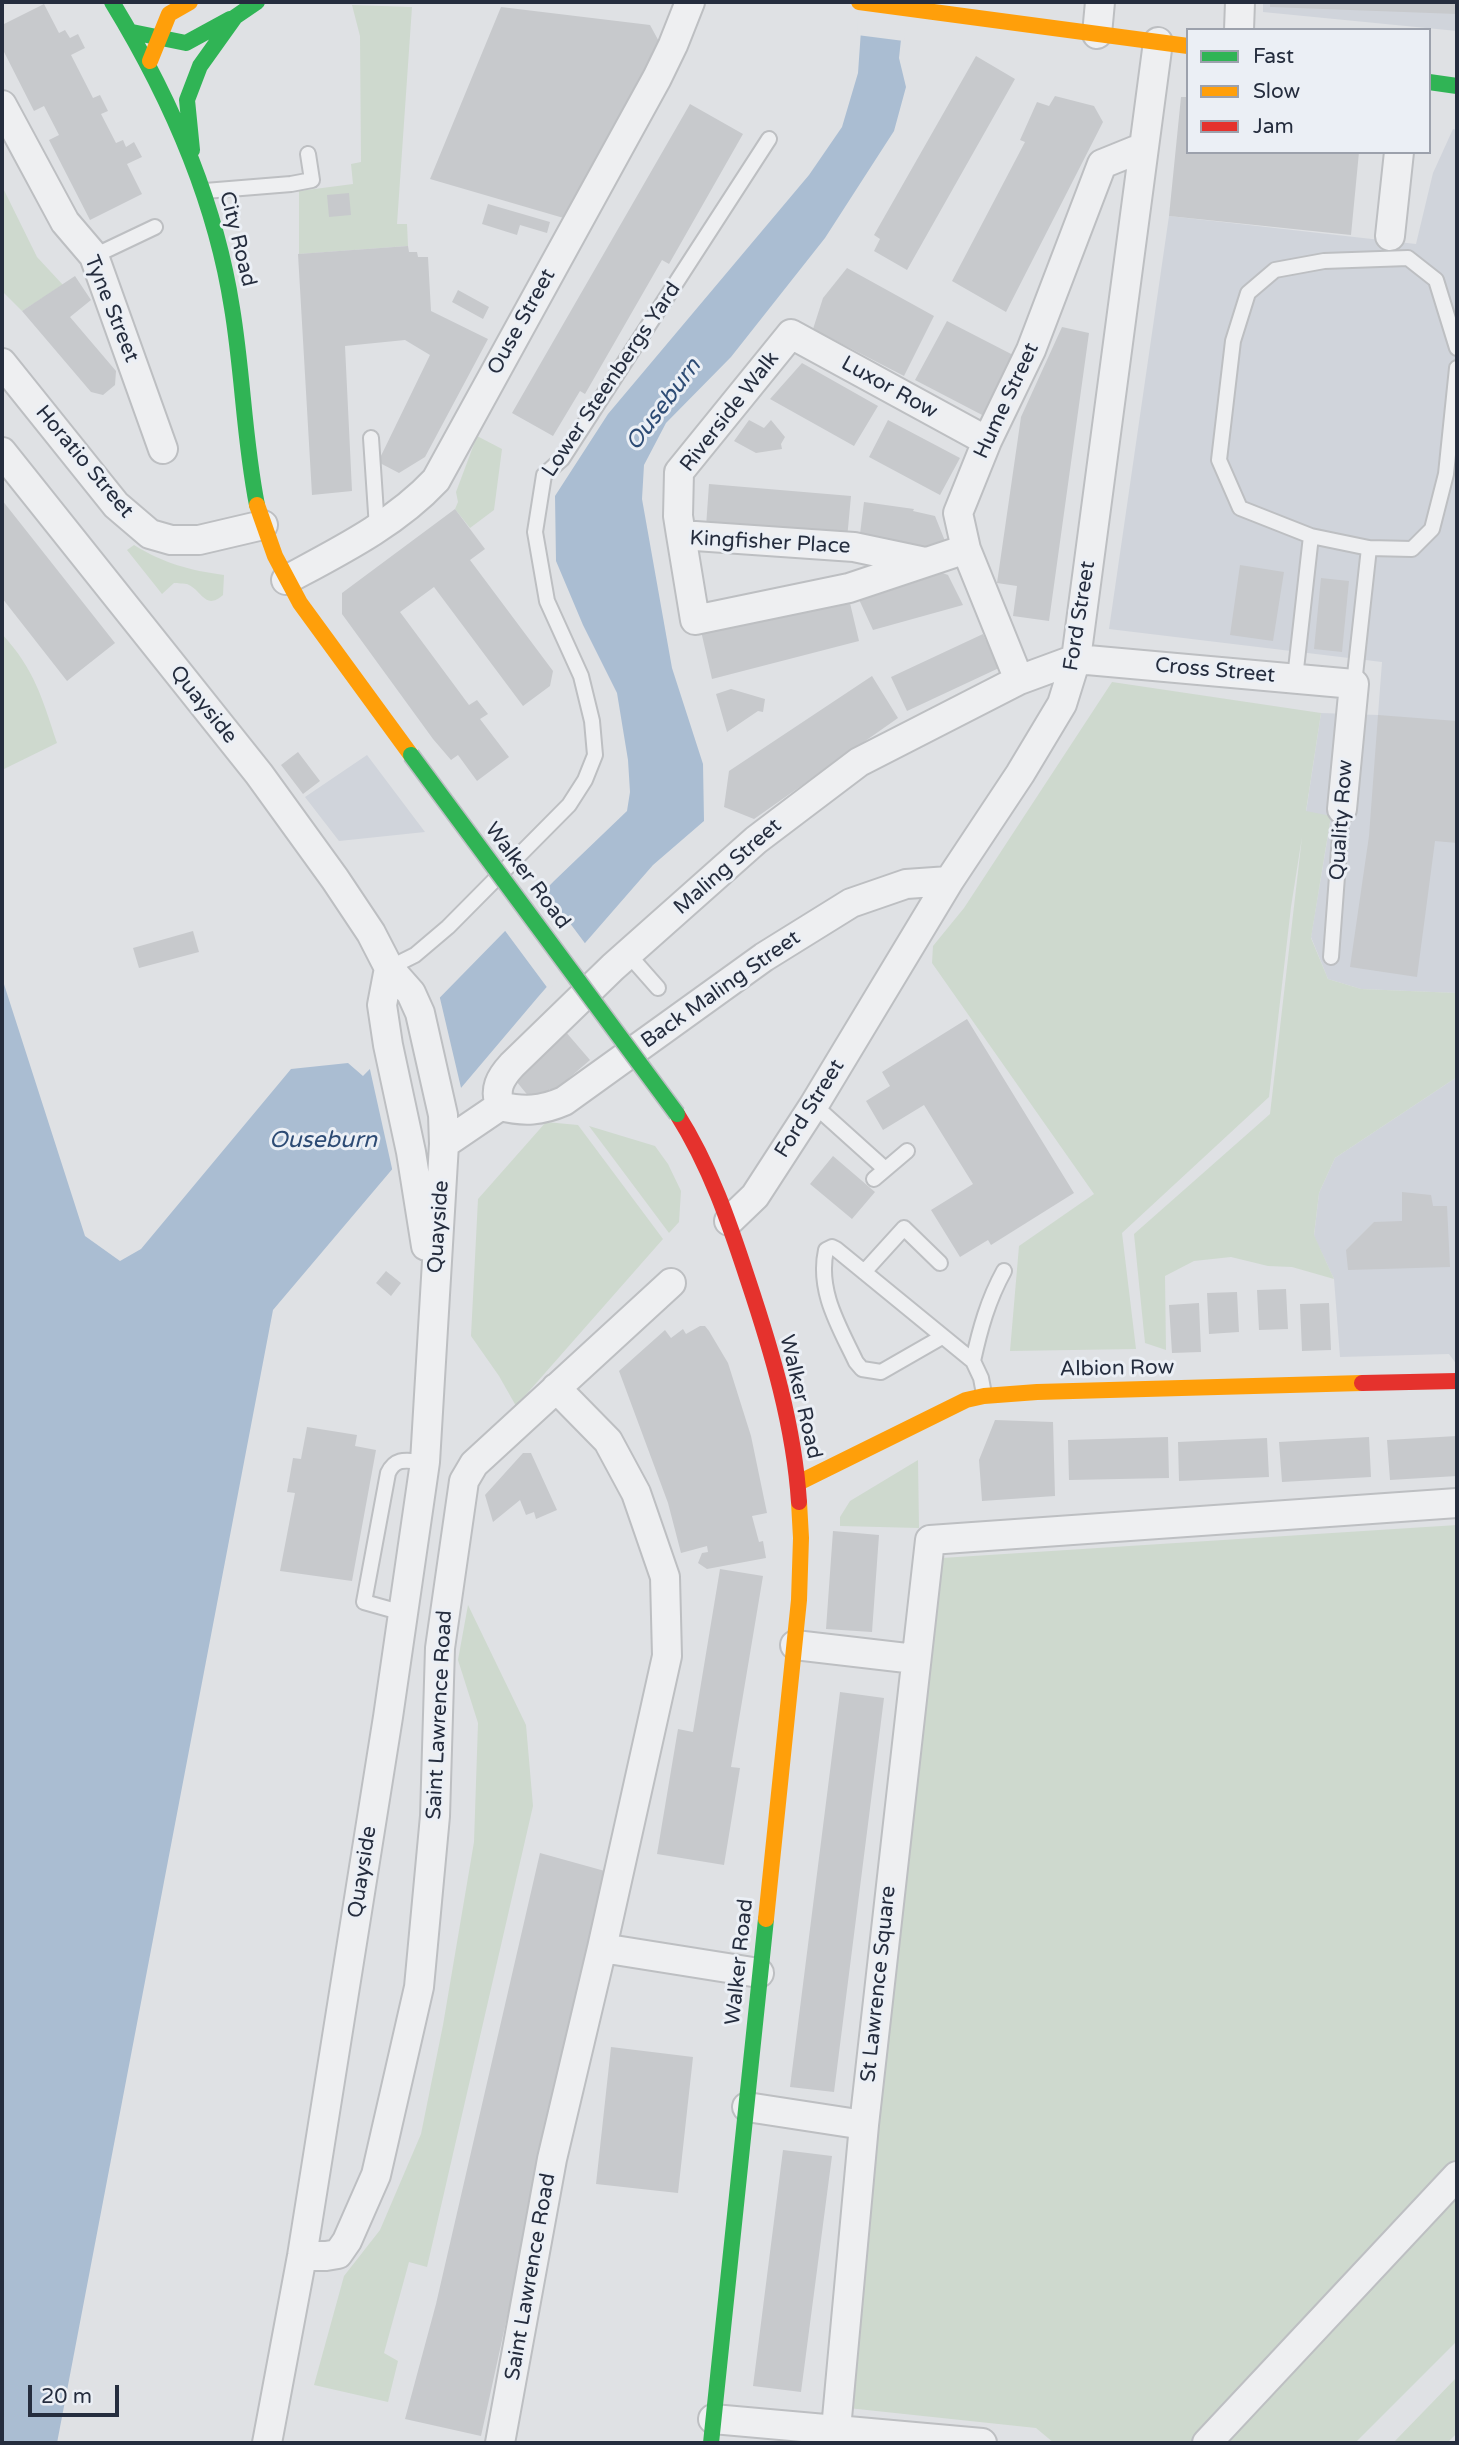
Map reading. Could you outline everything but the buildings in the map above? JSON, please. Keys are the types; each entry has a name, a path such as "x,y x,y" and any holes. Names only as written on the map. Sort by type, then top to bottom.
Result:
{"main road":[{"name":"City Road","path":"113,2 150,63 192,154 204,191 232,309 260,515"},
{"path":"150,63 169,14 190,2"},
{"path":"132,32 186,43 257,2"},
{"path":"859,2 1186,46"},
{"path":"192,154 187,100 200,66 235,17"},
{"path":"1431,82 1457,86"},
{"name":"Walker Road","path":"260,515 286,580 323,635 677,1114 709,1167 752,1288 778,1383 798,1483 801,1560 795,1645 712,2431"},
{"name":"Albion Row","path":"798,1483 954,1406 984,1396 1037,1392 1457,1381"}],"street":[{"name":"Ouse Street","path":"286,580 377,528 426,491 445,467 517,330 657,78 690,2"},
{"path":"1097,34 1100,2"},
{"path":"1239,28 1240,2"},
{"name":"Ford Street","path":"729,1221 755,1196 814,1105 949,881 1020,774 1062,704 1076,659 1158,42"},
{"name":"Tyne Street","path":"2,105 65,222 94,256 163,449"},
{"name":"Hume Street","path":"1019,680 967,550 958,513 987,442 1031,350 1102,164 1144,148"},
{"path":"1390,236 1398,154"},
{"name":"Luxor Row","path":"791,334 987,442"},
{"name":"Riverside Walk","path":"681,535 678,516 679,472 791,334"},
{"name":"Horatio Street","path":"2,363 116,505 150,534 171,540 199,540 260,515"},
{"name":"Quayside","path":"2,452 259,774 335,879 371,933 389,968 411,993 420,1013 443,1115 444,1144 425,1462 302,2256 267,2443"},
{"name":"Kingfisher Place","path":"925,562 854,547 681,535 695,620 849,588 967,550"},
{"name":"Cross Street","path":"1076,659 1297,665 1356,671"},
{"name":"Maling Street","path":"444,1144 498,1100 501,1077 621,960 756,840 859,762 1019,680 1076,659"},
{"name":"Quality Row","path":"1342,809 1356,671"},
{"name":"Back Maling Street","path":"498,1100 520,1111 544,1110 564,1101 764,957 851,903 906,884 949,881"},
{"name":"Quayside","path":"389,968 382,1005 411,1152 434,1297"},
{"path":"556,1388 671,1283"},
{"name":"Saint Lawrence Road","path":"302,2256 338,2254 347,2241 376,2175 419,1987 435,1816 440,1648 464,1481 474,1464 556,1388 608,1441 636,1493 665,1577 667,1656 552,2159 500,2443"},
{"name":"St Lawrence Square","path":"836,2429 864,2125 930,1539 1457,1503"},
{"path":"795,1645 915,1659"},
{"path":"602,1948 759,1973"},
{"path":"747,2107 864,2125"},
{"path":"1207,2443 1457,2176"},
{"path":"712,2431 836,2429 982,2443"}],"lane":[{"name":"Lower Steenbergs Yard","path":"389,968 415,955 448,927 569,805 585,780 594,755 592,722 580,676 547,601 535,532 544,475 562,459 769,139"},
{"path":"204,191 312,180 308,154"},
{"path":"94,256 155,227"},
{"path":"1457,348 1436,280 1408,258 1324,261 1275,270 1248,293 1233,341 1219,460 1240,508 1311,536 1368,548 1412,549 1432,529 1446,474 1457,368"},
{"path":"372,438 377,528"},
{"path":"1297,665 1311,536"},
{"path":"1356,671 1368,548"},
{"name":"Quality Row","path":"1331,957 1342,809"},
{"path":"621,960 658,988"},
{"path":"814,1105 879,1174 907,1151"},
{"path":"864,1272 904,1228 940,1263"},
{"path":"942,1337 881,1372 862,1369 856,1362 828,1302 825,1289 826,1250 832,1247 836,1249 973,1361 981,1378 984,1396"},
{"path":"973,1361 982,1320 991,1294 1004,1271"},
{"path":"403,1613 364,1602 388,1474 393,1464 400,1460 425,1462"}],"shaded area":[{"path":"1263,2 1457,2 1457,31 1431,28 1263,12"},
{"path":"352,5 412,7 397,224 407,224 408,246 299,254 299,191 353,184 351,164 361,162 360,36"},
{"path":"1453,129 1457,130 1457,993 1361,989 1328,979 1311,937 1331,817 1306,812 1321,713 1378,715 1382,662 1109,629 1169,216 1416,244 1433,173"},
{"path":"2,186 37,257 63,285 22,311 2,291"},
{"path":"477,436 502,449 494,510 470,528 455,509 458,502 456,492"},
{"path":"134,545 178,565 224,575 223,595 212,601 187,584 174,583 162,594 127,550"},
{"path":"2,634 30,672 57,743 2,770"},
{"path":"1112,682 1321,713 1306,811 1331,816 1311,938 1328,979 1361,989 1457,993 1457,1077 1335,1158 1319,1193 1314,1235 1334,1279 1292,1267 1268,1266 1231,1257 1194,1261 1165,1276 1166,1350 1145,1343 1134,1234 1270,1114 1302,837 1269,1097 1122,1233 1136,1349 1010,1351 1019,1246 1094,1194 932,963 933,946 964,908"},
{"path":"367,755 425,832 339,841 305,797"},
{"path":"1457,1077 1457,1365 1449,1354 1340,1357 1334,1279 1314,1236 1319,1193 1335,1158"},
{"path":"546,1122 578,1125 663,1239 516,1406 471,1336 478,1199"},
{"path":"589,1126 655,1146 668,1164 681,1191 679,1222 669,1233"},
{"path":"918,1460 919,1528 840,1526 840,1517 850,1501"},
{"path":"1457,1525 1457,2341 1355,2443 1054,2443 1036,2428 848,2408 942,1558"},
{"path":"468,1605 526,1725 533,1806 427,2267 409,2262 384,2353 398,2361 388,2402 314,2385 344,2276 380,2230 421,2134 443,2025 474,1842 478,1723 458,1660"},
{"path":"1457,2377 1457,2433 1447,2443 1393,2443"}],"water":[{"name":"Ouseburn","path":"863,2 905,2 899,58 906,87 894,131 825,238 731,357 666,423 644,465 642,499 672,668 703,764 704,821 653,865 273,1310 57,2443 2,2443 2,978 85,1236 120,1261 141,1249 291,1069 348,1063 363,1076 554,881 627,811 630,792 628,760 617,693 583,625 556,561 555,496 608,414 809,175 842,127 858,73"}],"pier":[{"path":"859,2 909,2 904,41 857,35"},
{"path":"543,887 587,946 549,990 503,928"},
{"path":"439,994 462,1092 393,1173 369,1065"}],"traffic: fast":[{"path":"112,2 171,112 202,188 214,227 232,308 257,505"},
{"path":"192,150 187,100 200,66 235,17 257,2"},
{"path":"132,32 186,43 230,19"},
{"path":"1431,82 1457,86"},
{"path":"411,755 677,1114"},
{"path":"711,2443 766,1919"}],"traffic: slow":[{"path":"150,61 169,14 190,2"},
{"path":"859,2 1186,46"},
{"path":"257,505 275,556 300,603 411,755"},
{"path":"798,1483 966,1400 984,1396 1037,1392 1362,1383"},
{"path":"766,1919 799,1600 799,1502"}],"traffic: jam":[{"path":"677,1114 718,1195 757,1307 787,1417 799,1502"},
{"path":"1362,1383 1457,1381"}]}
